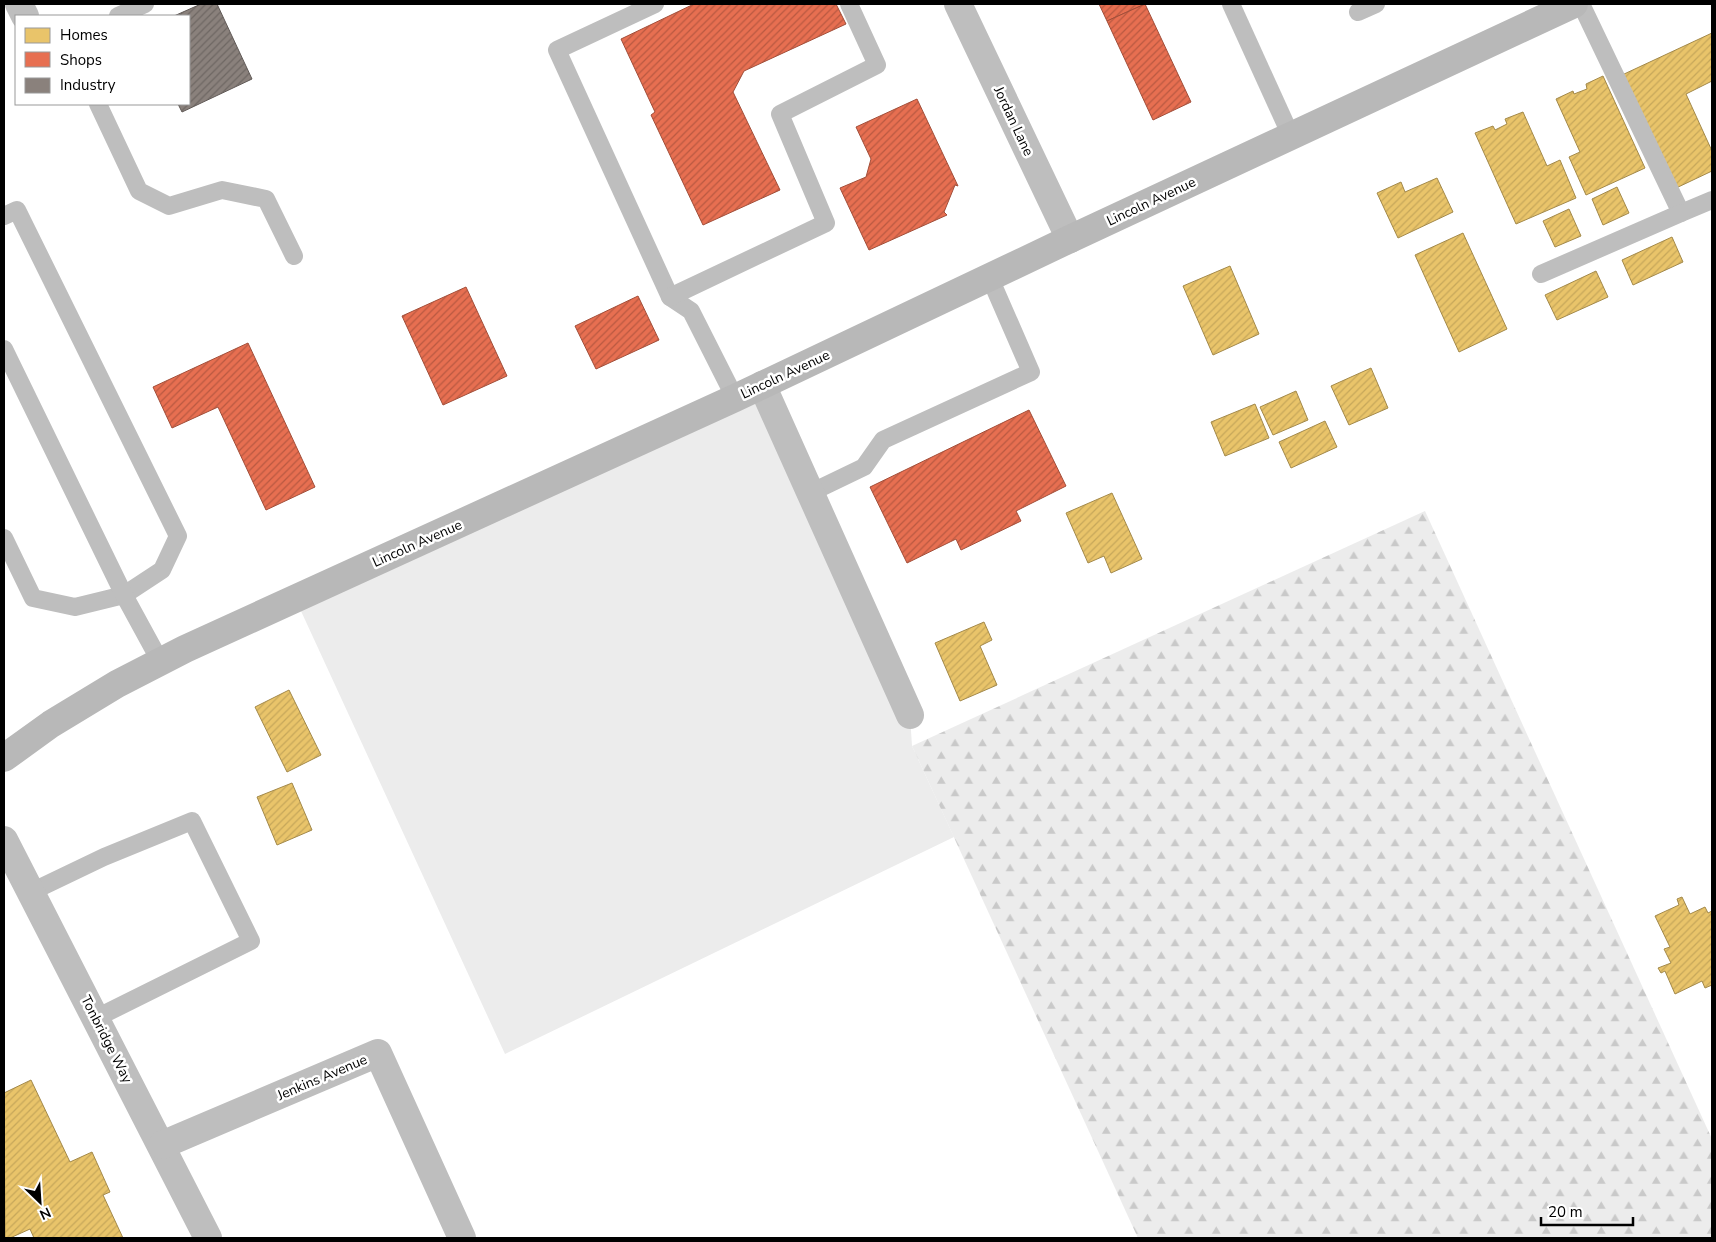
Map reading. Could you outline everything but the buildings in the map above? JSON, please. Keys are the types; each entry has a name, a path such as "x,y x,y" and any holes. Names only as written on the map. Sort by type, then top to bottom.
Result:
{"main road":[{"name":"Lincoln Avenue","path":"4,758 51,724 116,684 160,661 735,398 1070,239 1574,4"}],"street":[{"name":"Jordan Lane","path":"958,4 1070,239"},
{"path":"762,385 910,715"},
{"name":"Tonbridge Way","path":"4,840 208,1238"},
{"name":"Jenkins Avenue","path":"162,1145 378,1053 462,1238"}],"lane":[{"path":"120,15 145,4"},
{"path":"655,4 556,50 670,297 690,311 735,398"},
{"path":"670,297 826,223 780,114 877,66 849,4"},
{"path":"1231,4 1291,136"},
{"path":"1358,12 1376,4"},
{"path":"1581,4 1681,213"},
{"path":"98,105 139,191 169,206 222,190 266,199 294,256"},
{"path":"1541,274 1712,200"},
{"path":"4,216 17,210 178,536 162,570 124,595 75,607 33,598 4,538"},
{"path":"810,494 864,467 883,440 1031,372 990,278"},
{"path":"4,349 124,595 160,661"},
{"path":"30,892 104,857 192,821 251,941 96,1018"}],"green space":[{"path":"762,385 910,715 912,746 954,837 505,1054 295,598"},
{"path":"1425,511 1712,1139 1712,1238 1138,1238 912,746"}]}
